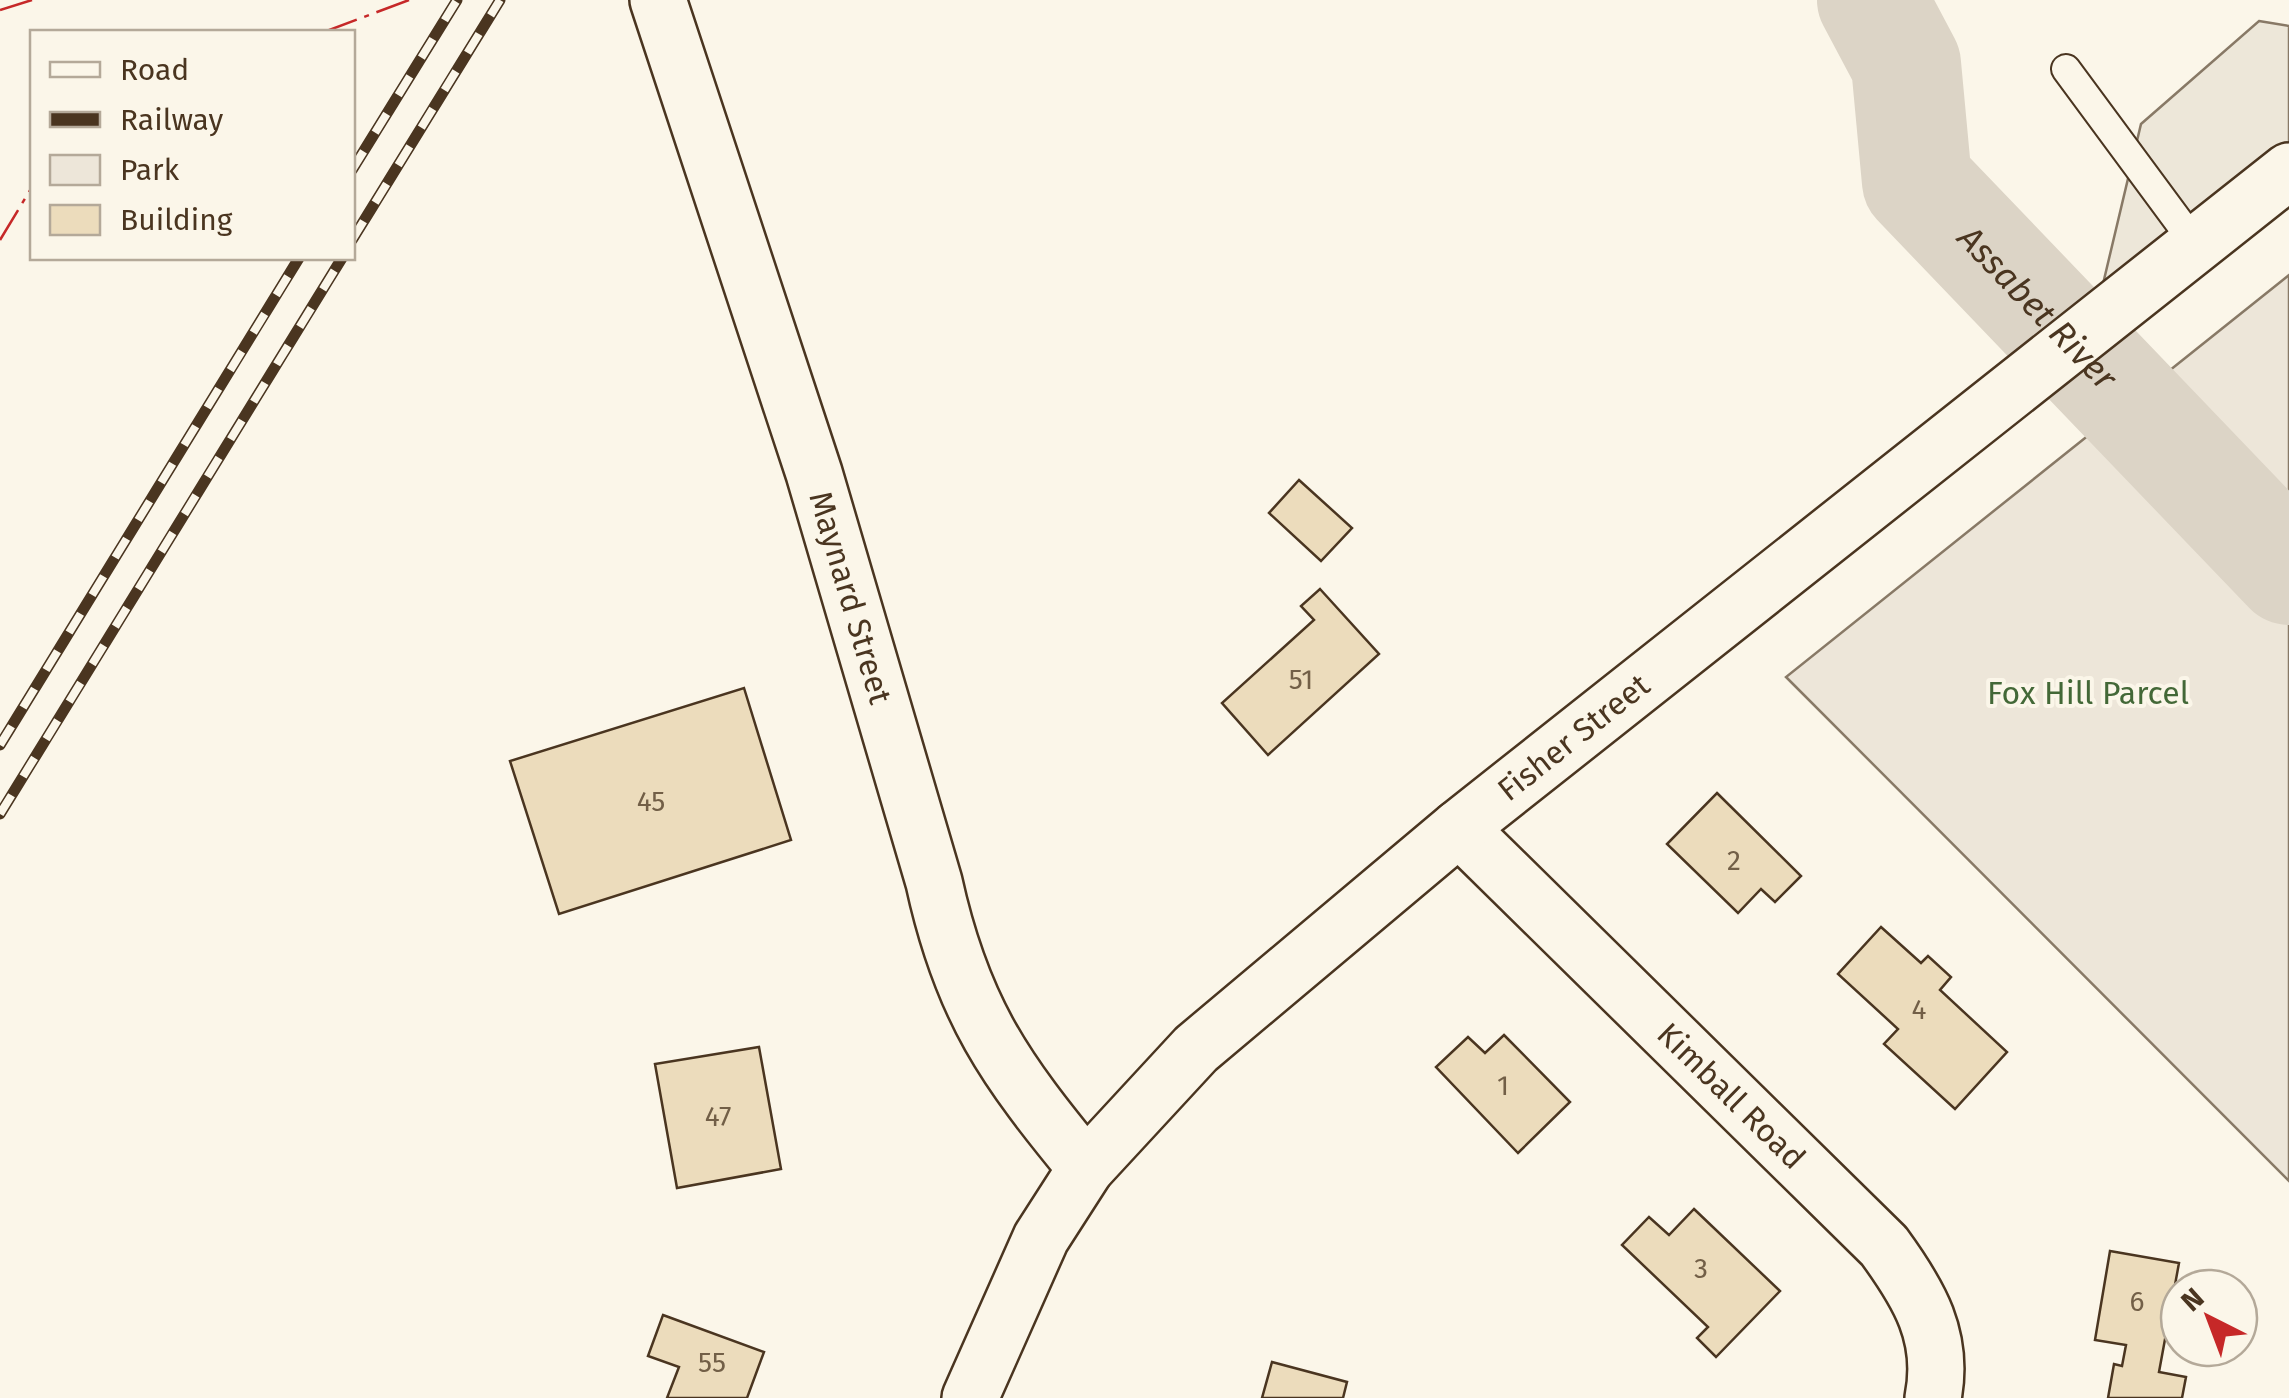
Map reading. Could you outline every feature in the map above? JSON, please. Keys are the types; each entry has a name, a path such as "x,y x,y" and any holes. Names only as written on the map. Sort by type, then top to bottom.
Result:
{"street":[{"name":"Maynard Street","path":"658,0 825,507 930,865 947,943 999,1057 1086,1168"},
{"name":"Fisher Street","path":"970,1398 1041,1238 1086,1168 1196,1049 1459,828 2289,172"},
{"name":"Kimball Road","path":"1459,828 1884,1246 1912,1285 1937,1342 1933,1398"}],"lane":[{"path":"2066,69 2196,245"}],"green space":[{"name":"Fox Hill Parcel","path":"2289,275 2289,1181 1786,677"}],"shaded area":[{"path":"2259,21 2289,26 2289,170 2093,326 2141,124"}],"building":[{"path":"1299,480 1352,528 1321,561 1269,513"},
{"path":"1320,589 1379,654 1268,755 1222,703 1314,620 1301,606"},
{"path":"744,688 791,840 559,914 510,761"},
{"path":"1717,793 1801,876 1775,902 1761,889 1738,913 1667,844"},
{"path":"1881,927 1921,963 1928,956 1951,977 1940,990 2007,1052 1955,1109 1884,1044 1898,1029 1838,974"},
{"path":"1504,1035 1570,1102 1518,1153 1436,1067 1468,1037 1485,1053"},
{"path":"759,1047 781,1169 677,1188 655,1064"},
{"path":"1694,1209 1780,1291 1716,1357 1697,1338 1708,1327 1622,1245 1649,1217 1669,1235"},
{"path":"2110,1251 2179,1263 2178,1268 2159,1268 2159,1372 2186,1377 2182,1398 2108,1398 2114,1364 2122,1366 2126,1345 2095,1340"},
{"path":"663,1315 764,1352 747,1398 667,1398 679,1367 648,1356"},
{"path":"1272,1362 1347,1382 1343,1398 1262,1398"}],"waterway":[{"name":"Assabet River","path":"1872,0 1906,64 1917,182 2289,570"}],"railway":[{"path":"355,165 457,0"},
{"path":"355,235 500,0"},
{"path":"0,745 298,260"},
{"path":"0,814 341,260"}],"power":[{"path":"0,10 32,0"},
{"path":"329,30 409,0"},
{"path":"0,240 30,190"}]}
